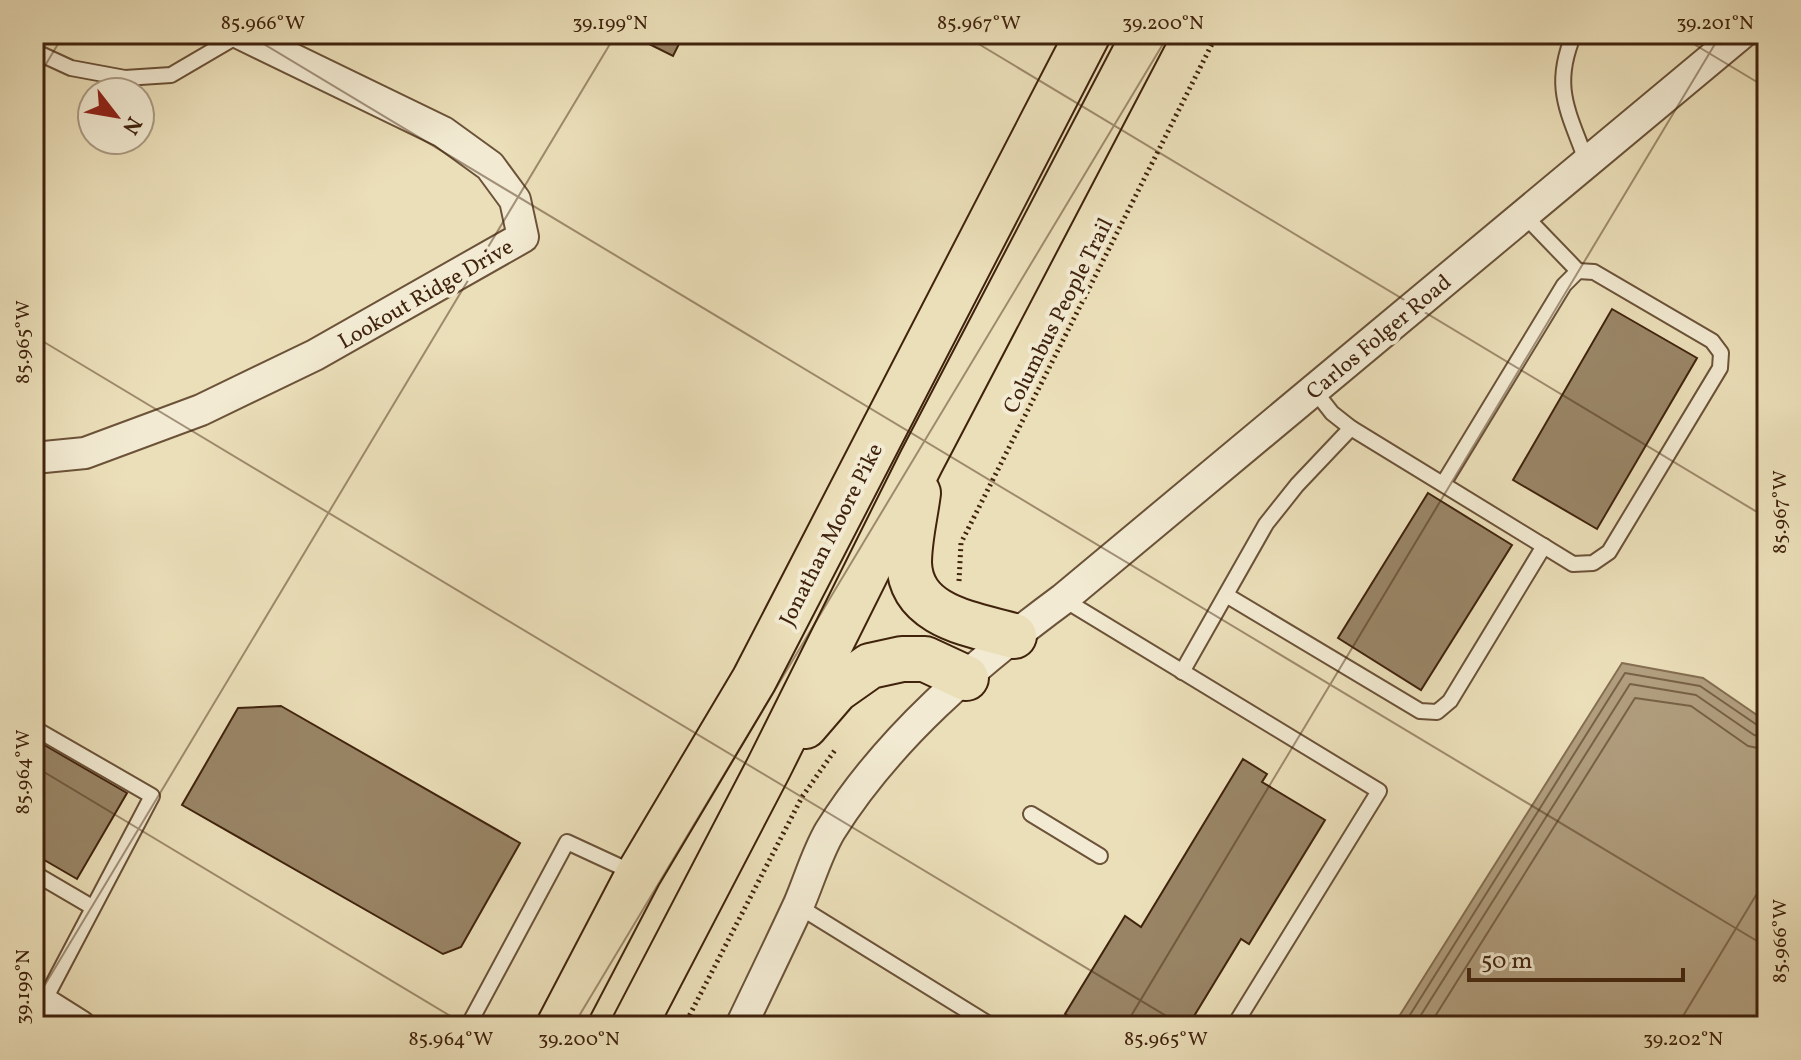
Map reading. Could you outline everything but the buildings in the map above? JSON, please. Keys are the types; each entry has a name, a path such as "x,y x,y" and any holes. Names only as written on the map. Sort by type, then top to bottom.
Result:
{"highway":[{"name":"Jonathan Moore Pike","path":"559,1026 638,875 754,680 1088,34"},
{"path":"634,1026 769,767 921,462 1145,34"},
{"path":"921,462 909,561 912,583 923,602 956,619 1014,636"},
{"path":"769,767 836,690 870,666 902,659 925,659 966,678"}],"street":[{"name":"Lookout Ridge Drive","path":"34,458 85,453 201,410 315,355 523,237 515,200 490,166 443,132 241,34"},
{"name":"Carlos Folger Road","path":"741,1026 829,834 882,758 1014,636 1063,599 1741,34"},
{"path":"39,1000 80,1026"}],"lane":[{"path":"34,51 71,68 125,78 171,75 241,34"},
{"path":"1574,34 1564,57 1562,92 1587,163"},
{"path":"1314,390 1332,413 1351,428 1573,564 1593,563 1609,552 1720,368 1721,353 1712,341 1594,272 1578,271 1524,215"},
{"path":"1443,484 1564,285 1578,271"},
{"path":"1182,672 1266,524 1297,485 1351,428"},
{"path":"1226,595 1420,711 1437,712 1450,701 1544,546"},
{"path":"1063,599 1379,791 1234,1026"},
{"path":"34,728 152,796 39,1000"},
{"path":"1031,814 1100,856"},
{"path":"468,1026 567,842 638,875"},
{"path":"34,873 92,907"},
{"path":"798,906 992,1026"}],"path":[{"name":"Columbus People Trail","path":"956,619 961,543 1217,34"}],"water":[{"path":"1622,663 1703,678 1767,722 1767,1026 1393,1026"}]}
